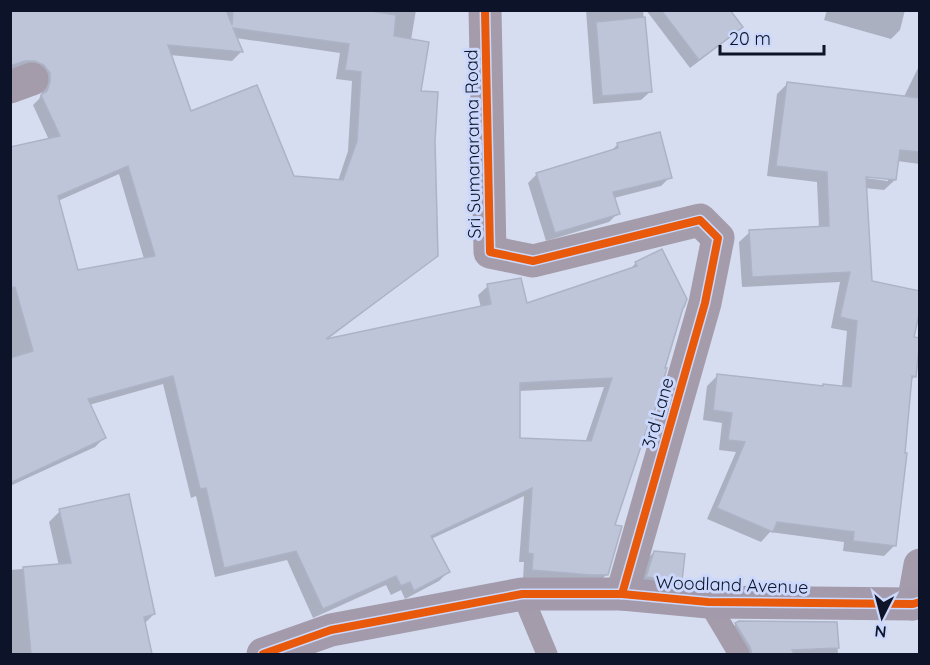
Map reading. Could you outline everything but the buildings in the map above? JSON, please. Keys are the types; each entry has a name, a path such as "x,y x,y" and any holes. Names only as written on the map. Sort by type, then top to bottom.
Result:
{"street":[{"name":"Sri Sumanarama Road","path":"485,10 490,252 534,261 700,220 718,238"},
{"name":"3rd Lane","path":"622,594 705,303 718,238"},
{"path":"916,603 920,565"},
{"name":"Woodland Avenue","path":"263,654 331,630 522,594 622,594 708,602 916,603"}],"lane":[{"path":"522,594 547,654"},
{"path":"708,602 740,654"}],"cycle path":[{"path":"485,10 490,252 533,261 700,220 718,238 705,303 622,594"},
{"path":"263,654 331,630 522,594 622,594 708,602 913,604 920,602"}]}
